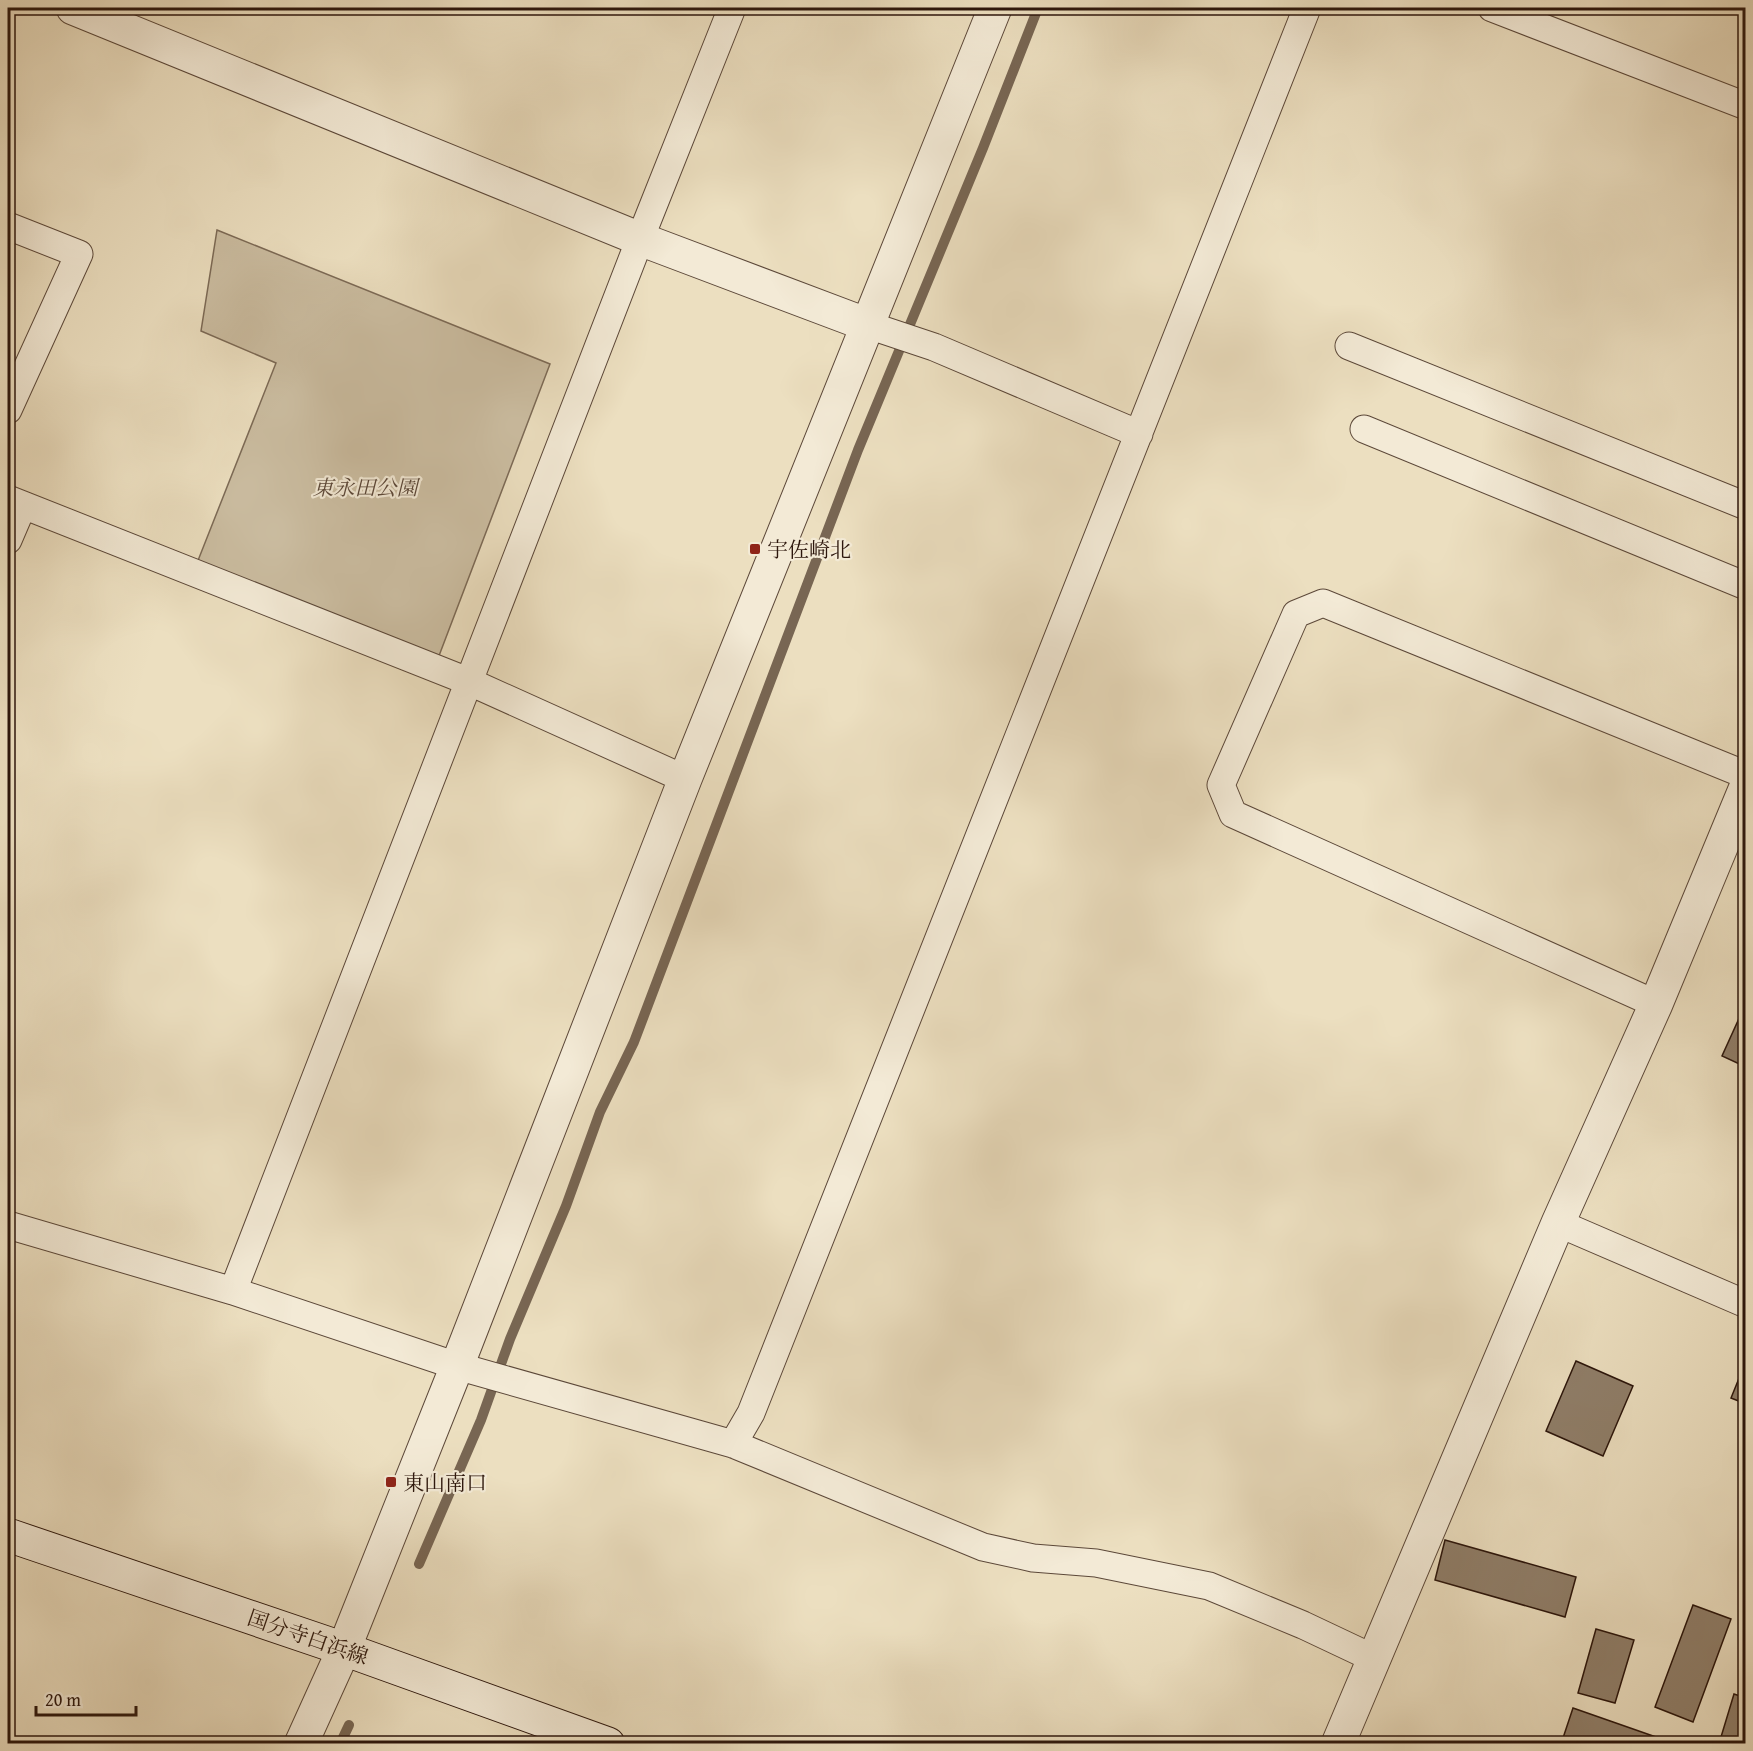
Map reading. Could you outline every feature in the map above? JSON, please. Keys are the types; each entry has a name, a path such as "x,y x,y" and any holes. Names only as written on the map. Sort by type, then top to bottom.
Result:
{"street":[{"path":"73,8 640,239 868,325 934,347 1139,434"},
{"path":"233,1291 640,239 732,8"},
{"path":"301,1743 344,1649 458,1366 685,779 995,8"},
{"path":"733,1444 755,1402 1307,8"},
{"path":"1492,8 1544,18 1746,106"},
{"path":"8,226 79,254 8,410"},
{"path":"1348,345 1746,506"},
{"path":"1364,429 1746,586"},
{"path":"8,540 15,502 470,682 685,779"},
{"path":"1656,1004 1233,814 1221,785 1296,614 1323,603 1746,775"},
{"path":"1338,1743 1558,1223 1656,1004 1746,788"},
{"path":"1558,1223 1746,1304"},
{"path":"8,1225 233,1291 458,1366 733,1444 983,1547 1033,1558 1096,1563 1209,1586 1303,1625 1374,1659"},
{"name":"国分寺白浜線","path":"8,1535 344,1649 608,1743"}],"green space":[{"name":"東永田公園","path":"217,230 550,364 437,661 197,563 276,363 201,331"}],"building":[{"path":"1746,1003 1746,1067 1722,1056"},
{"path":"1576,1361 1633,1386 1603,1456 1546,1431"},
{"path":"1746,1361 1746,1404 1731,1398"},
{"path":"1445,1540 1576,1577 1565,1617 1435,1580"},
{"path":"1693,1605 1731,1619 1693,1722 1655,1707"},
{"path":"1596,1629 1634,1640 1615,1703 1578,1693"},
{"path":"1734,1694 1746,1698 1746,1744 1721,1737"},
{"path":"1573,1708 1676,1744 1561,1744"}],"waterway":[{"path":"419,1564 481,1420 510,1339 566,1206 600,1112 634,1042 858,450 983,148 1038,8"},
{"path":"340,1744 349,1725"}],"place":[{"name":"宇佐崎北","path":"755,549"},
{"name":"東山南口","path":"391,1482"}]}
